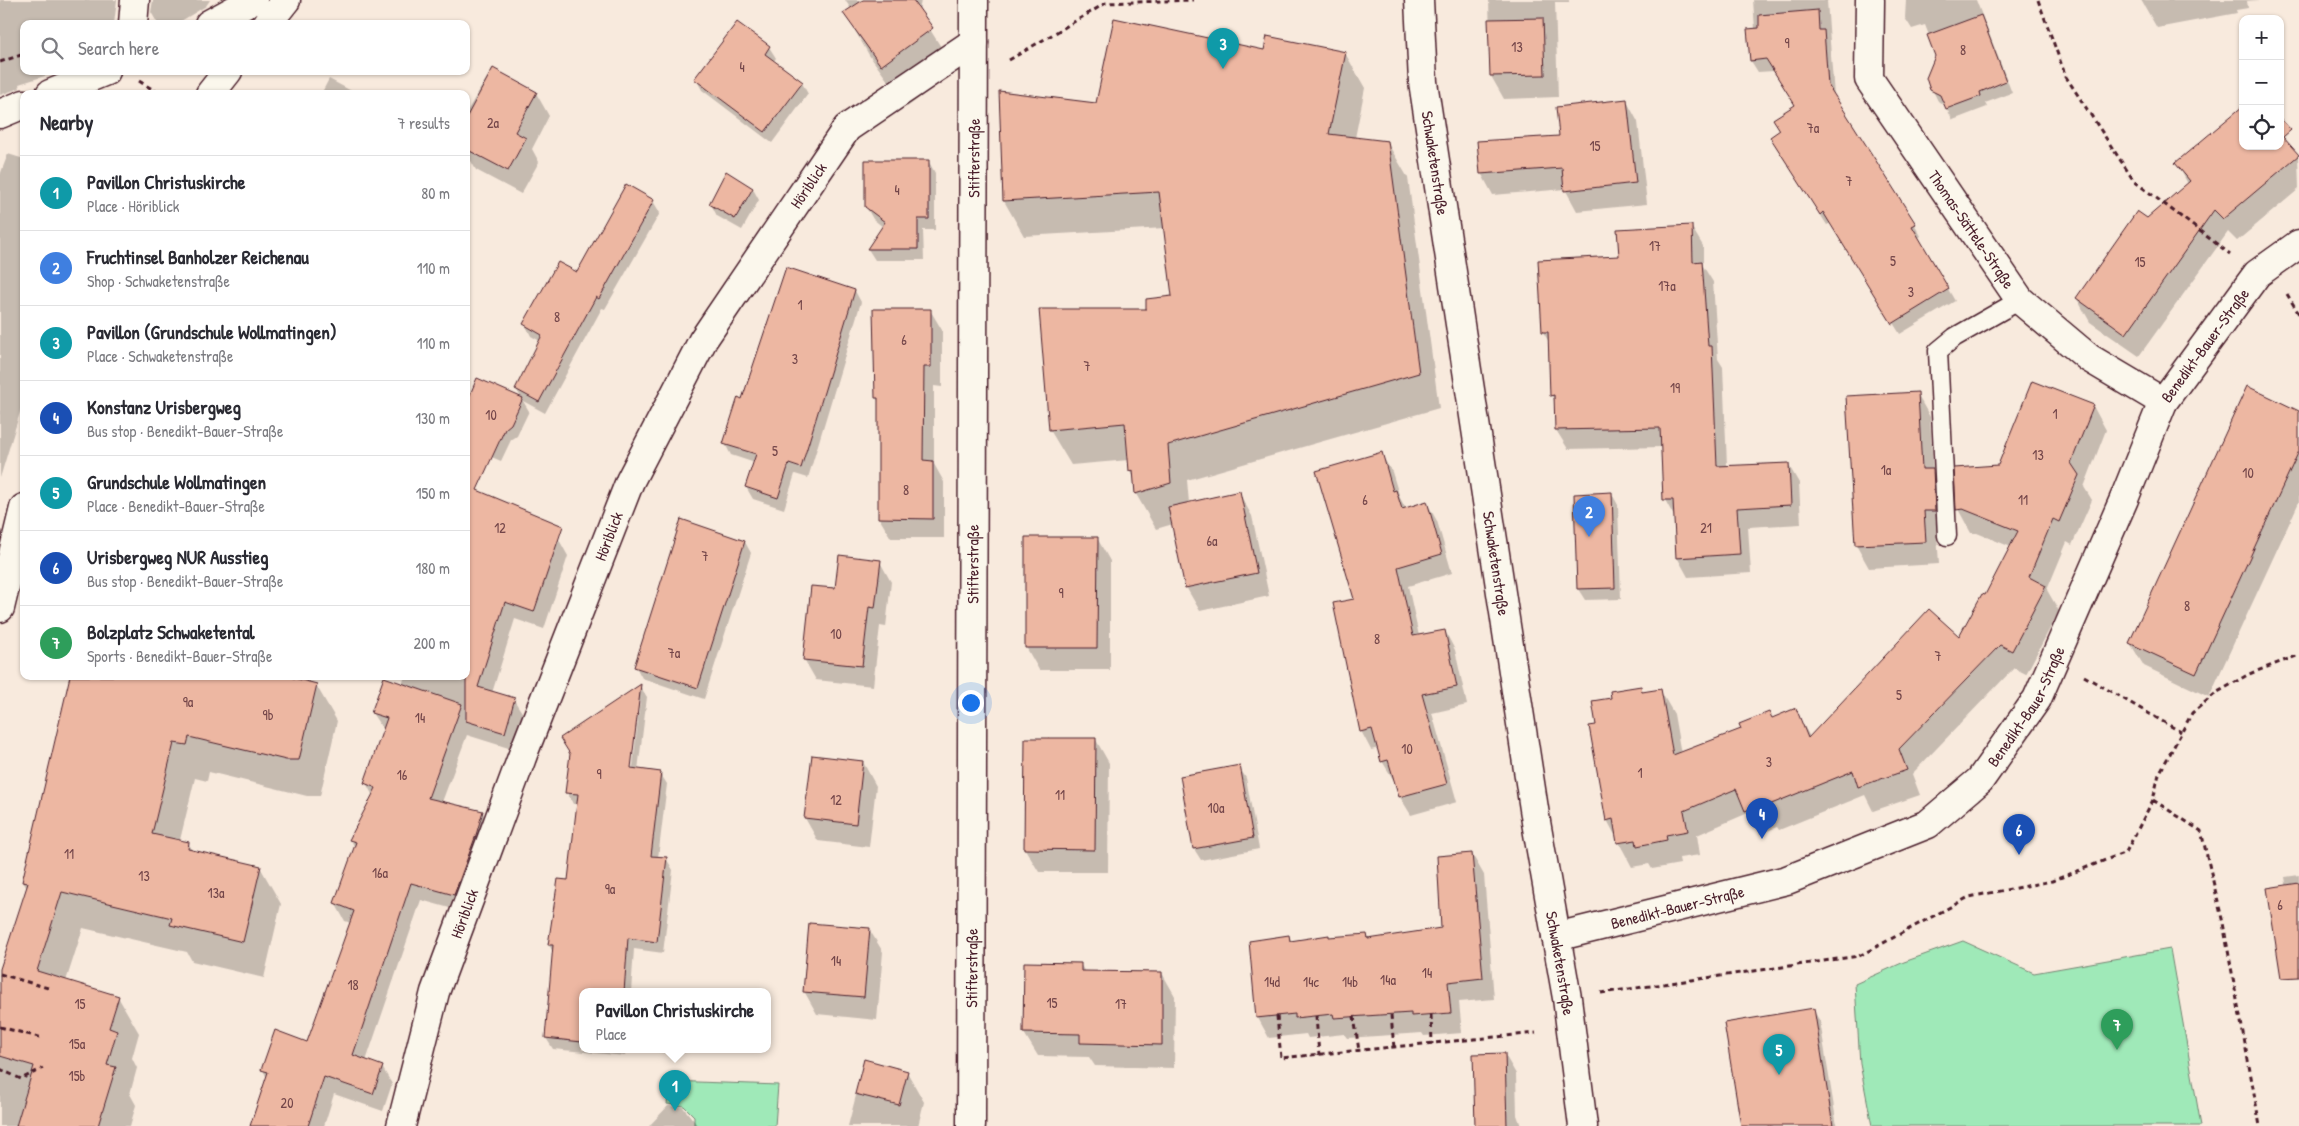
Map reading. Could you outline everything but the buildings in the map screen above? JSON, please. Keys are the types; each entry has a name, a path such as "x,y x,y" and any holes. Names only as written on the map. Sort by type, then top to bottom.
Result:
{"street":[{"path":"132,20 135,0"},
{"path":"216,20 253,0"},
{"path":"270,20 286,0"},
{"name":"Stifterstraße","path":"972,1126 974,0"},
{"name":"Schwaketenstraße","path":"1419,0 1423,82 1536,822 1567,998 1583,1126"},
{"name":"Thomas-Sättele-Straße","path":"1870,0 1869,79 2020,300 2090,358 2162,402"},
{"name":"Höriblick","path":"401,1126 435,992 525,749 630,481 703,340 847,128 974,42"},
{"path":"60,90 96,75"},
{"path":"213,90 225,75"},
{"path":"0,114 20,106"},
{"name":"Benedikt-Bauer-Straße","path":"1556,937 1787,880 1928,824 1980,780 2037,699 2124,499 2162,402 2257,274 2299,244"},
{"path":"0,608 20,525"}],"lane":[{"path":"1947,536 1938,351 1955,337 2020,300"}],"path":[{"path":"974,71 1007,61 1106,3 1193,0"},
{"path":"2038,0 2066,77 2134,181 2257,274"},
{"path":"0,62 20,55"},
{"path":"1567,998 1860,956 1969,897 2052,881 2126,852 2154,800 2159,774 2192,713 2216,693 2250,674 2299,655"},
{"path":"2055,660 2181,732"},
{"path":"2154,800 2201,831 2223,923 2260,1126"},
{"path":"0,974 48,988"},
{"path":"1391,1015 1394,1048"},
{"path":"1431,1015 1432,1044"},
{"path":"1277,1016 1281,1058 1319,1056 1571,1030"},
{"path":"1316,1016 1319,1056"},
{"path":"1354,1016 1359,1051"},
{"path":"0,1027 43,1038"},
{"path":"0,1069 21,1079 43,1068"}],"green space":[{"path":"1963,941 2034,973 2170,949 2201,1126 1872,1126 1860,1064 1855,984 1904,962"},
{"path":"670,1081 778,1085 775,1126 694,1126 694,1116 684,1106 667,1104"}],"place":[{"name":"Pavillon (Grundschule Wollmatingen)","path":"1223,69"},
{"name":"Fruchtinsel Banholzer Reichenau","path":"1589,537"},
{"name":"Konstanz Urisbergweg","path":"1762,839"},
{"name":"Urisbergweg NUR Ausstieg","path":"2019,855"},
{"name":"Bolzplatz Schwaketental","path":"2117,1050"},
{"name":"Grundschule Wollmatingen","path":"1779,1075"},
{"name":"Pavillon Christuskirche","path":"675,1111"}]}
